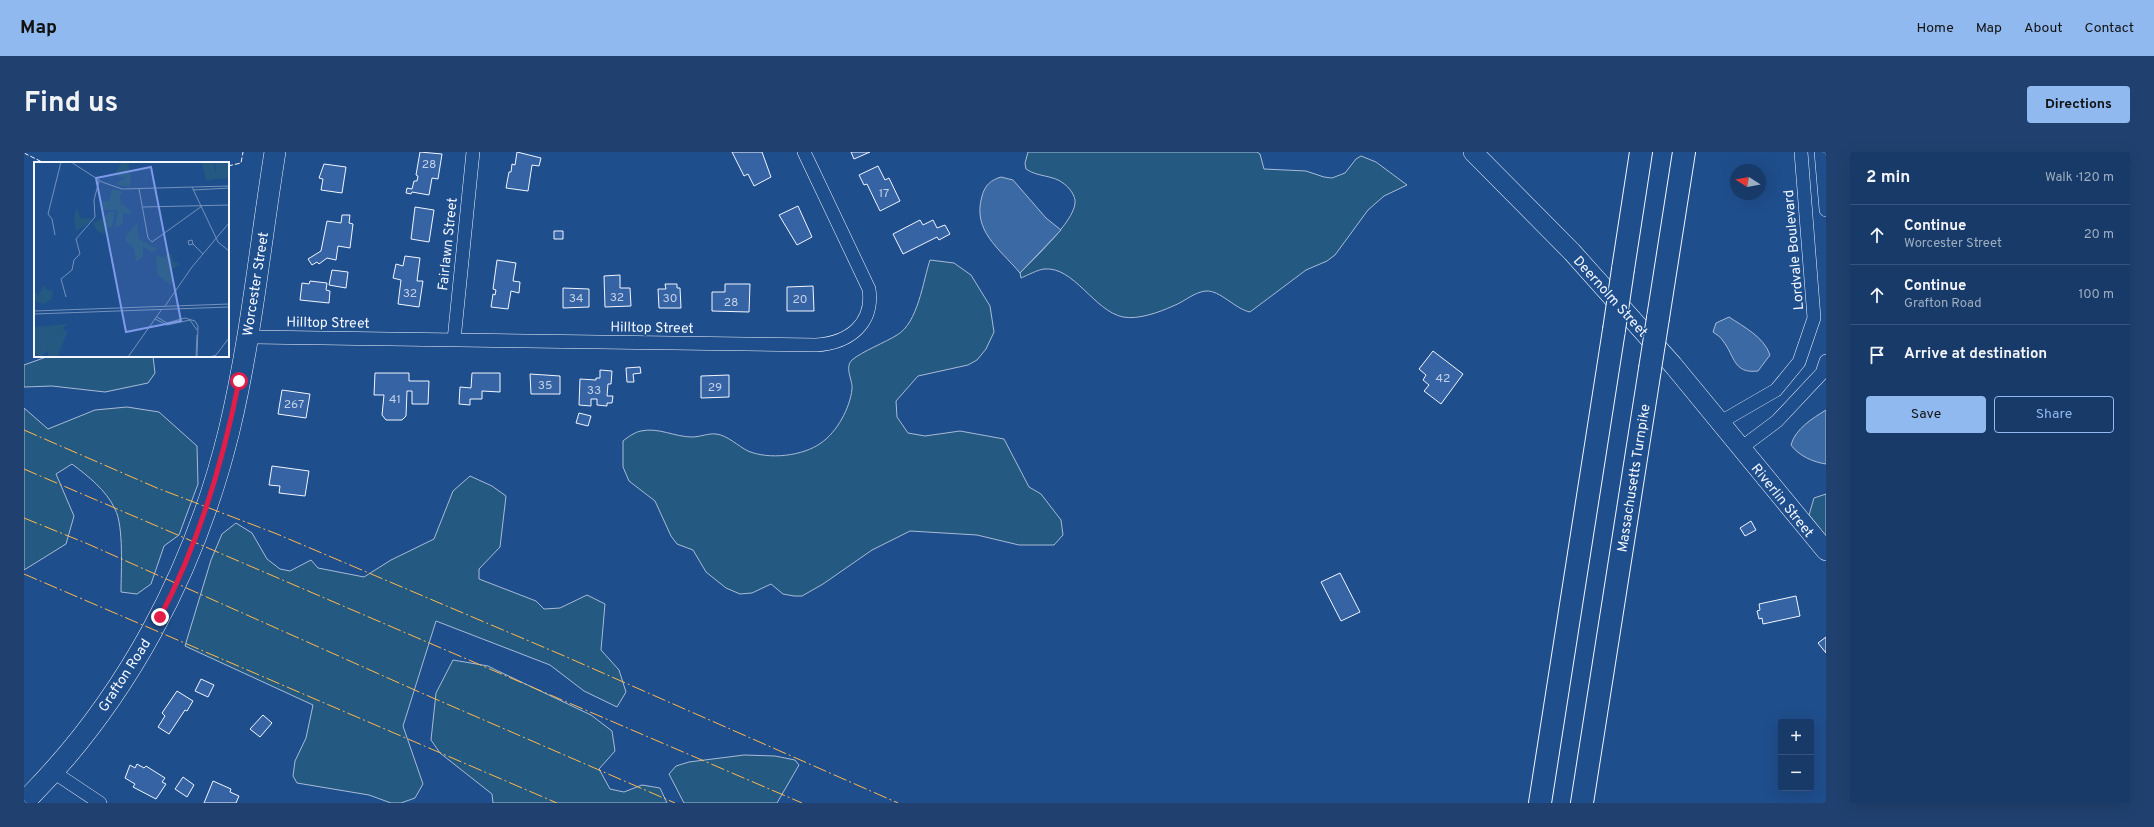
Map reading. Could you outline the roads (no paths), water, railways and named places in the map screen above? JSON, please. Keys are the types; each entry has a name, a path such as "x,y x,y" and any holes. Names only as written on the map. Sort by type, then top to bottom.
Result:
{"highway":[{"path":"1540,803 1641,152"},
{"name":"Massachusetts Turnpike","path":"1582,803 1684,152"}],"main road":[{"name":"Worcester Street","path":"232,415 246,337 275,152"},
{"name":"Grafton Road","path":"24,802 78,741 123,680 166,606 199,528 232,415"}],"street":[{"name":"Fairlawn Street","path":"454,340 472,152"},
{"name":"Hilltop Street","path":"246,337 816,345 827,344 846,338 862,323 868,312 871,301 870,288 804,152"},
{"name":"Deernolm Street","path":"1473,152 1572,252 1680,373 1719,423 1741,448"},
{"name":"Lordvale Boulevard","path":"1719,423 1776,390 1799,362 1814,318 1801,152"},
{"path":"1821,152 1826,210"},
{"path":"1741,448 1777,421 1822,374 1826,361"},
{"name":"Riverlin Street","path":"1741,448 1826,551"},
{"path":"52,771 100,803"}]}
